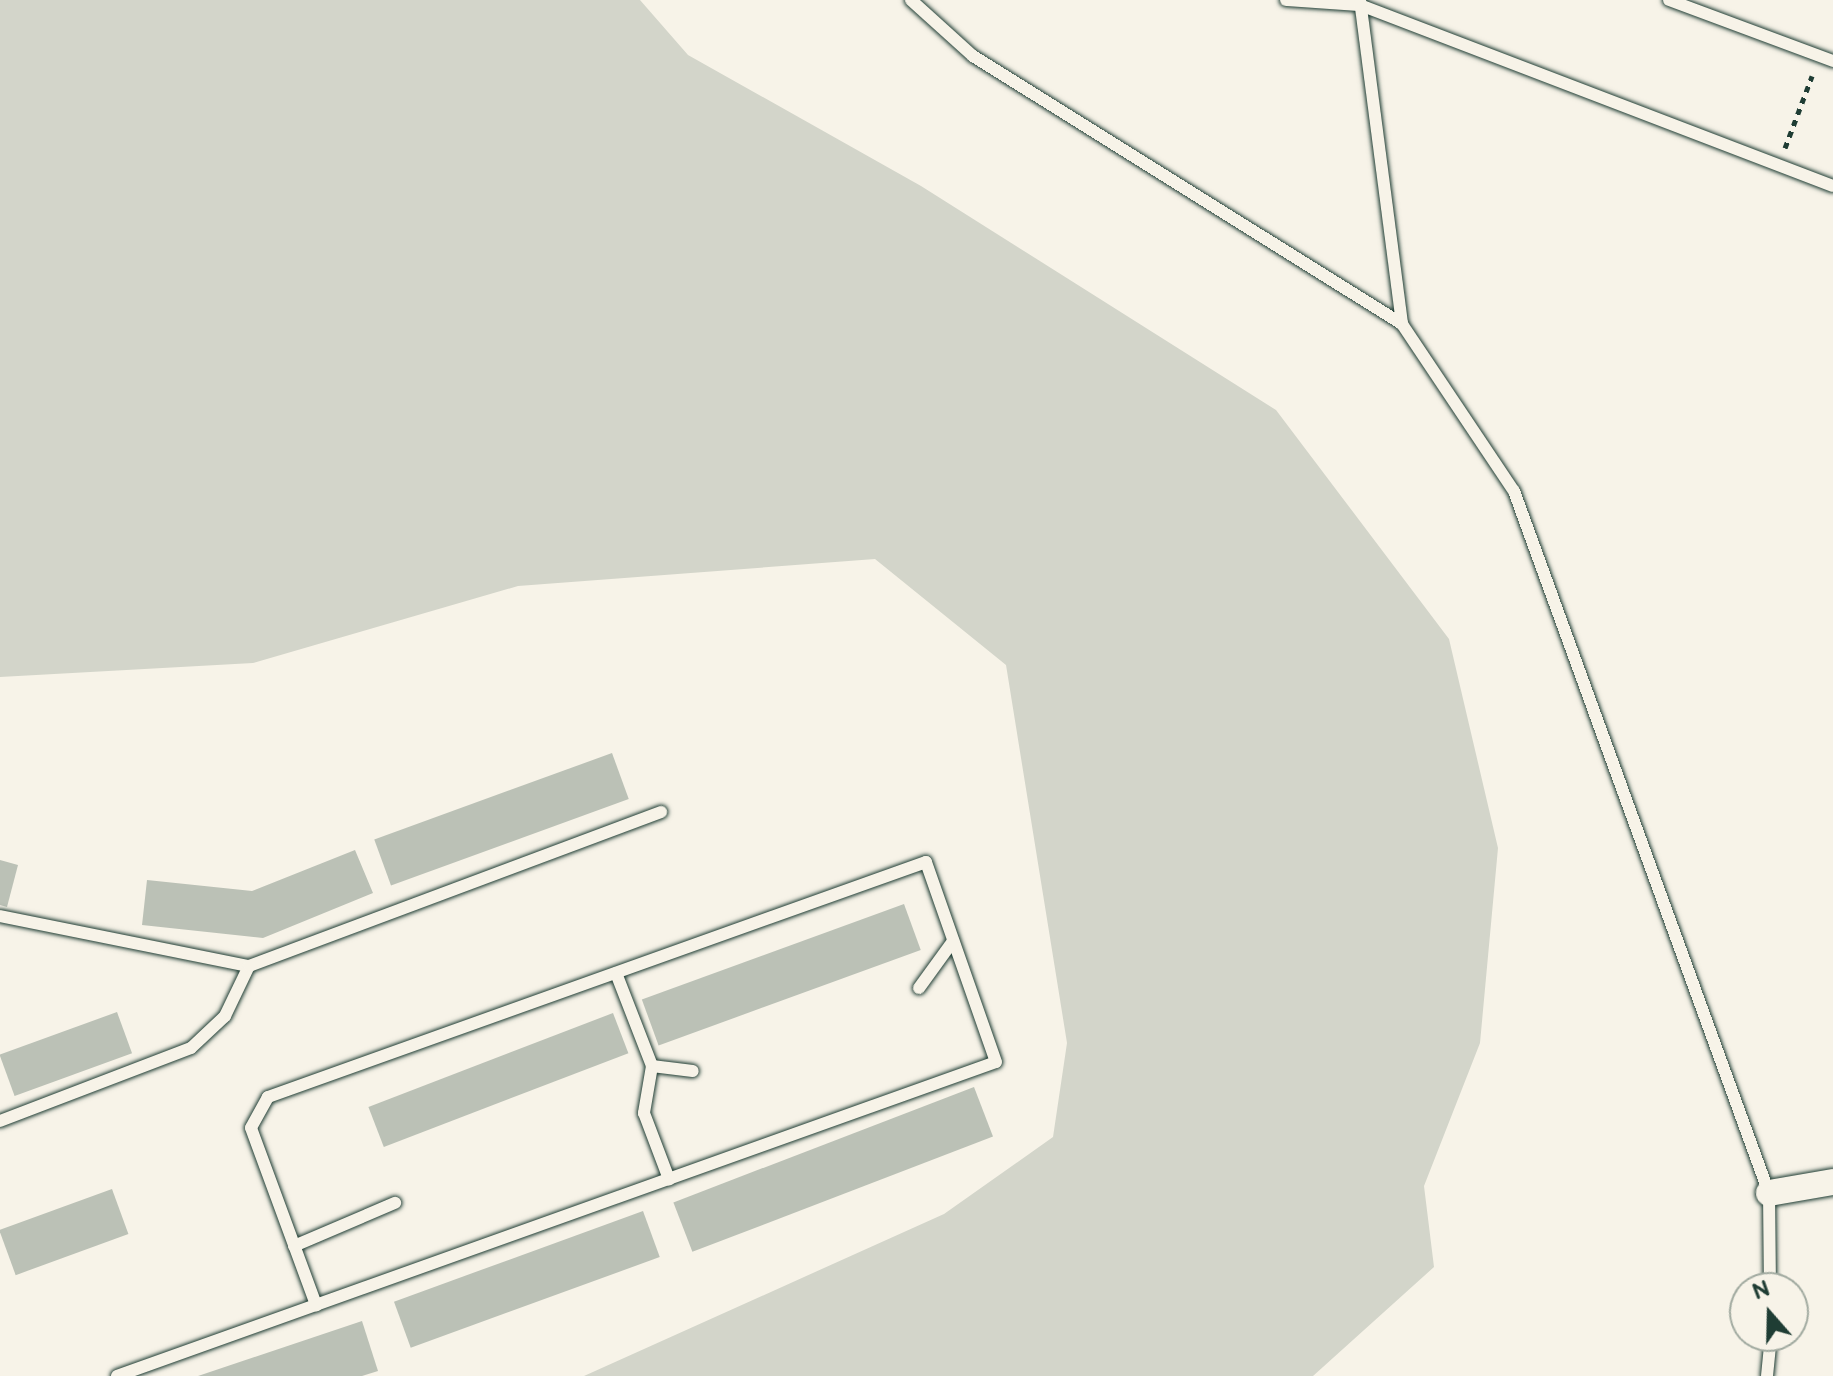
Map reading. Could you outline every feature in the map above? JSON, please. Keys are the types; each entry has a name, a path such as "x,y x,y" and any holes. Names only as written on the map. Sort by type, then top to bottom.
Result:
{"street":[{"path":"1769,1193 1833,1182"}],"lane":[{"path":"911,0 973,56 1402,324 1514,491 1769,1193 1770,1272"},
{"path":"1286,0 1360,2 1833,186"},
{"path":"1669,0 1833,61"},
{"path":"1360,2 1402,324"},
{"path":"0,916 249,966 661,812"},
{"path":"117,1376 316,1305 669,1179 996,1062 926,862 268,1097 251,1128 316,1305"},
{"path":"919,988 953,941"},
{"path":"0,1121 191,1048 225,1016 249,966"},
{"path":"616,973 652,1066 644,1113 669,1179"},
{"path":"652,1066 693,1071"},
{"path":"294,1246 395,1203"},
{"path":"1767,1376 1769,1352"}],"path":[{"path":"1779,164 1820,56"}],"shaded area":[{"path":"0,0 640,0 688,55 921,186 1276,410 1449,639 1498,848 1480,1043 1424,1186 1434,1267 1313,1376 584,1376 944,1214 1053,1137 1067,1043 1006,665 875,559 518,586 253,663 0,677"}],"building":[{"path":"612,753 629,799 391,886 374,840"},
{"path":"355,850 373,893 263,938 142,925 147,880 252,891"},
{"path":"0,860 18,865 7,907 0,905"},
{"path":"904,904 921,950 659,1045 642,999"},
{"path":"117,1012 132,1053 15,1096 0,1055"},
{"path":"613,1013 628,1053 384,1147 368,1107"},
{"path":"974,1087 993,1136 692,1252 673,1202"},
{"path":"112,1189 128,1234 16,1275 0,1230"},
{"path":"643,1211 660,1257 411,1348 394,1302"},
{"path":"362,1321 378,1371 362,1376 198,1376"}]}
